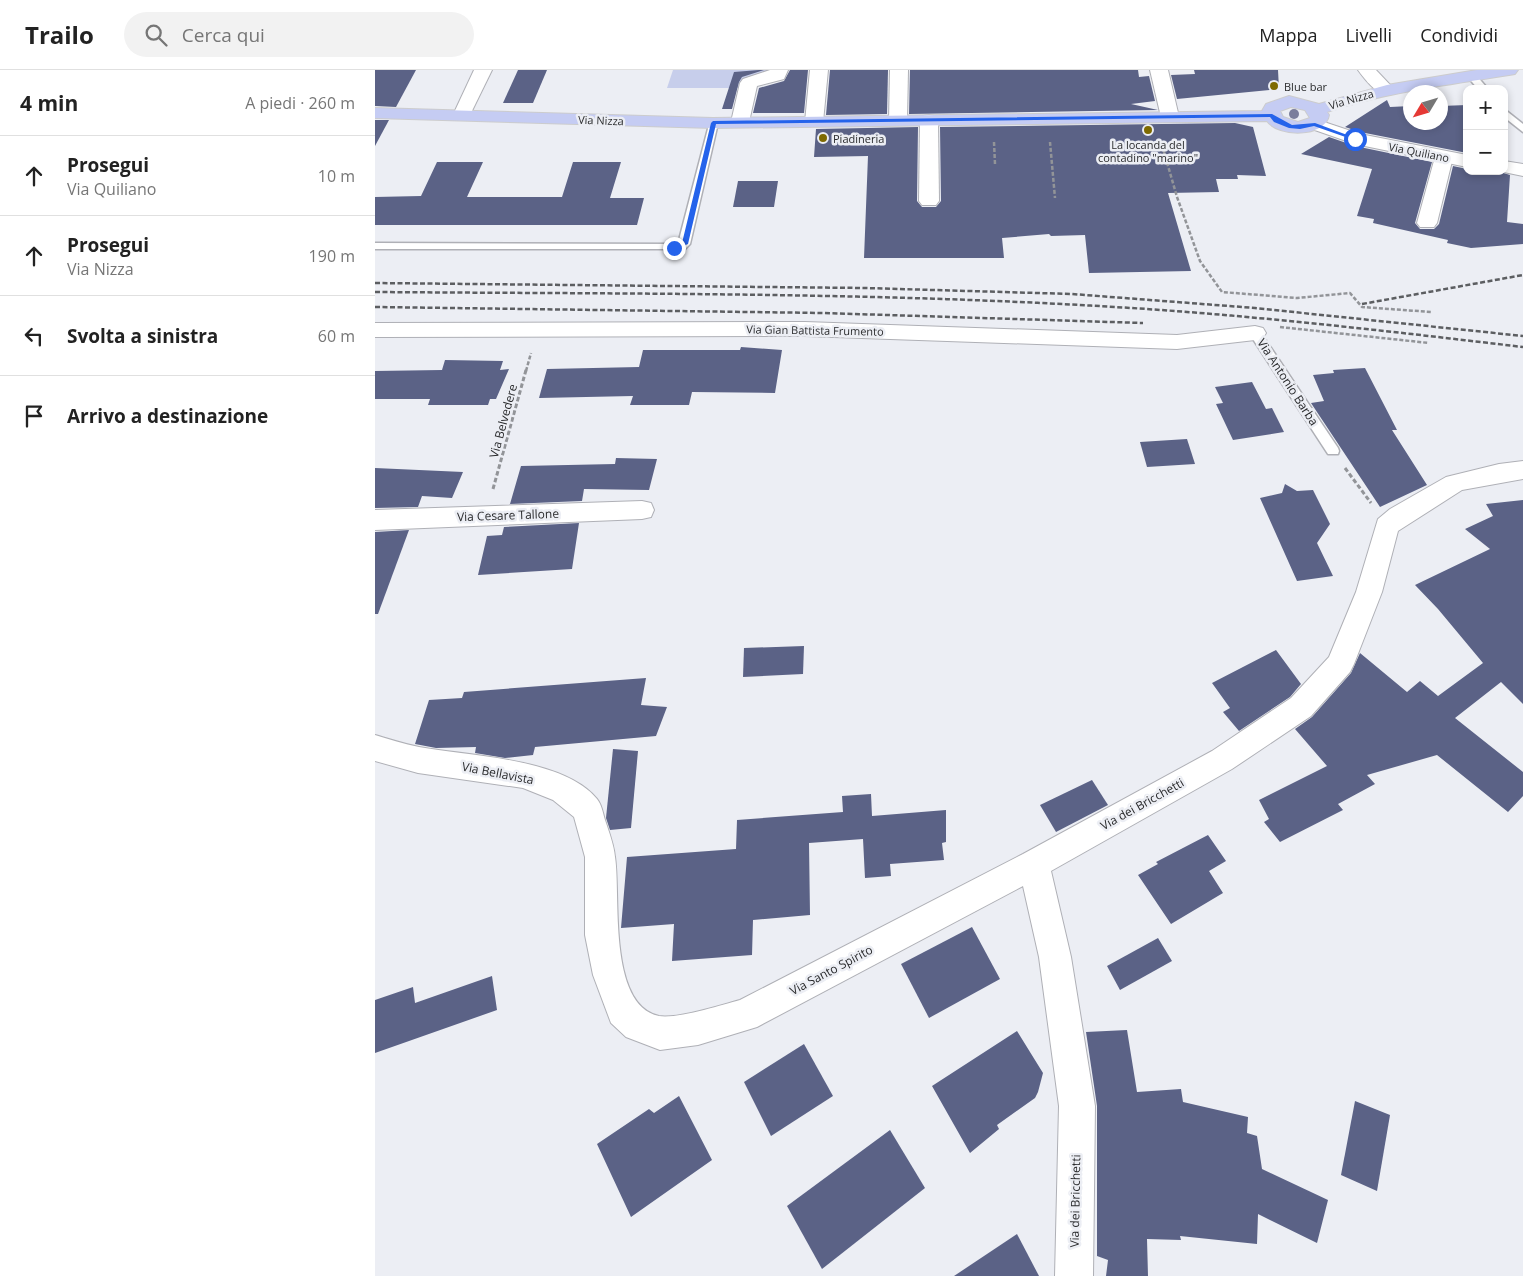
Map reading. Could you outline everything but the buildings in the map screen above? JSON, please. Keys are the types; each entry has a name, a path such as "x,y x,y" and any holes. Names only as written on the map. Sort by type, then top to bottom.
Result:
{"main road":[{"name":"Via Nizza","path":"1316,117 1305,103 1289,101 1276,104 1271,112 1276,121 1291,127 1300,128 1347,99 1386,90 1478,82 1509,70"},
{"name":"Via Nizza","path":"375,113 465,108 713,123 1272,116"}],"street":[{"path":"465,108 483,70"},
{"path":"740,122 749,83 778,75 779,70"},
{"path":"813,122 819,70"},
{"path":"898,120 899,70"},
{"path":"1159,70 1170,117"},
{"name":"Via Nizza","path":"1369,71 1386,90"},
{"name":"Via Quiliano","path":"1316,117 1355,139 1463,159"},
{"path":"929,120 929,201"},
{"path":"1427,223 1444,156"},
{"path":"1508,168 1523,170"},
{"name":"Via Gian Battista Frumento","path":"375,330 805,329 1177,342 1255,332"},
{"path":"1387,526 1399,516 1455,483 1499,473 1523,470"},
{"name":"Via Cesare Tallone","path":"375,520 641,510"},
{"name":"Via dei Bricchetti","path":"1074,1276 1077,1106 1055,957 1034,864 1222,760 1301,707 1340,664 1369,592 1387,526"},
{"name":"Via Bellavista","path":"375,748 419,760 524,775 563,790 587,809 600,857 601,935 609,975 623,1011"},
{"name":"Via Santo Spirito","path":"623,1011 638,1025 661,1033 699,1028 745,1015 1034,864"}],"lane":[{"path":"1508,116 1523,129"},
{"path":"375,246 681,247 685,244 713,123"},
{"name":"Via Antonio Barba","path":"1255,332 1333,451"}],"path":[{"path":"1048,119 1055,198"},
{"path":"1162,145 1177,196 1200,261 1222,292 1297,298 1350,293 1362,307 1431,312"},
{"name":"Via Antonio Barba","path":"1255,332 1279,327 1429,343"},
{"name":"Via Belvedere","path":"486,516 537,331"},
{"path":"1333,451 1387,526"}],"shaded area":[{"path":"673,70 771,70 741,88 667,88"}],"railway":[{"path":"1362,304 1523,275"},
{"path":"375,283 865,288 1072,294 1255,308 1523,336"},
{"path":"375,292 838,296 1023,302 1217,314 1523,347"},
{"path":"375,307 823,313 1143,323"}],"place":[{"name":"Blue bar","path":"1274,86"},
{"name":"La locanda del contadino \"marino\"","path":"1148,130"},
{"name":"Piadineria","path":"823,138"}],"route":[{"path":"674,248 685,244 704,170 713,123 1272,116 1276,121 1291,127 1308,127 1315,124 1340,135 1355,139"}]}
